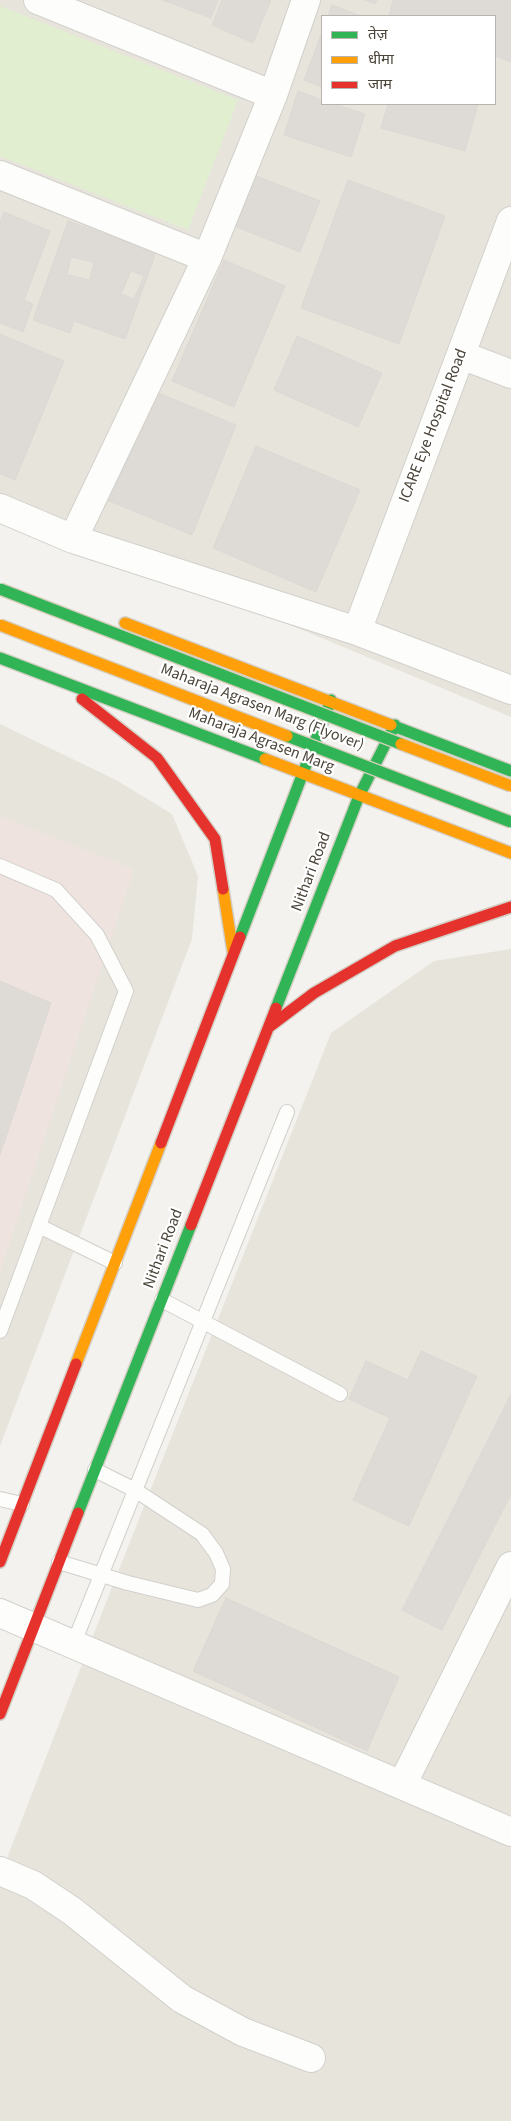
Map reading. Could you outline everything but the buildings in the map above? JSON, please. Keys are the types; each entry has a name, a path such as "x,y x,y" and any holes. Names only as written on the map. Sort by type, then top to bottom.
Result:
{"main road":[{"name":"Maharaja Agrasen Marg (Flyover)","path":"0,589 511,786"},
{"path":"110,617 511,770"},
{"name":"Maharaja Agrasen Marg (Flyover)","path":"0,625 511,822"},
{"name":"Maharaja Agrasen Marg","path":"0,658 511,853"},
{"path":"61,682 157,758 215,839 233,953"},
{"path":"0,1562 331,700"},
{"name":"Nithari Road","path":"0,1714 359,796 395,725"},
{"path":"268,1027 314,993 395,946 511,907"}],"street":[{"path":"38,0 273,95"},
{"path":"73,539 208,258 273,95 306,0"},
{"path":"0,175 208,258"},
{"name":"ICARE Eye Hospital Road","path":"357,631 511,221"},
{"path":"461,355 511,374"},
{"path":"0,508 73,539 357,631 511,690"},
{"path":"402,1785 511,1566"},
{"path":"0,1613 511,1832"},
{"path":"0,1871 33,1884 72,1911 182,2000 243,2032 311,2058"}],"lane":[{"path":"0,866 56,890 96,935 126,991 0,1331"},
{"path":"73,1645 287,1112"},
{"path":"39,1226 115,1263"},
{"path":"162,1300 340,1394"},
{"path":"59,1562 198,1600 212,1595 222,1584 224,1569 216,1552 202,1534 135,1490 95,1470"},
{"path":"0,1499 22,1504"}],"shaded area":[{"path":"0,0 511,0 511,717 0,504"},
{"path":"0,724 116,780 172,814 198,876 192,939 0,1446"},
{"path":"0,816 134,869 0,1272"},
{"path":"511,949 511,2121 0,2121 0,1876 331,1033 434,961"}],"green space":[{"path":"0,6 238,100 188,230 0,156"}],"traffic: fast":[{"path":"0,589 401,744"},
{"path":"0,658 265,759"},
{"path":"240,937 331,700"},
{"path":"391,725 511,771"},
{"path":"276,1008 359,796 395,725"},
{"path":"287,736 511,822"},
{"path":"78,1513 191,1225"}],"traffic: slow":[{"path":"125,623 391,725"},
{"path":"0,625 287,736"},
{"path":"401,744 511,786"},
{"path":"265,759 511,853"},
{"path":"223,889 233,952"},
{"path":"76,1364 161,1143"}],"traffic: jam":[{"path":"82,699 157,758 215,839 223,889"},
{"path":"269,1027 314,993 395,946 511,907"},
{"path":"161,1143 240,937"},
{"path":"191,1225 276,1008"},
{"path":"0,1562 76,1364"},
{"path":"0,1714 78,1513"}]}
